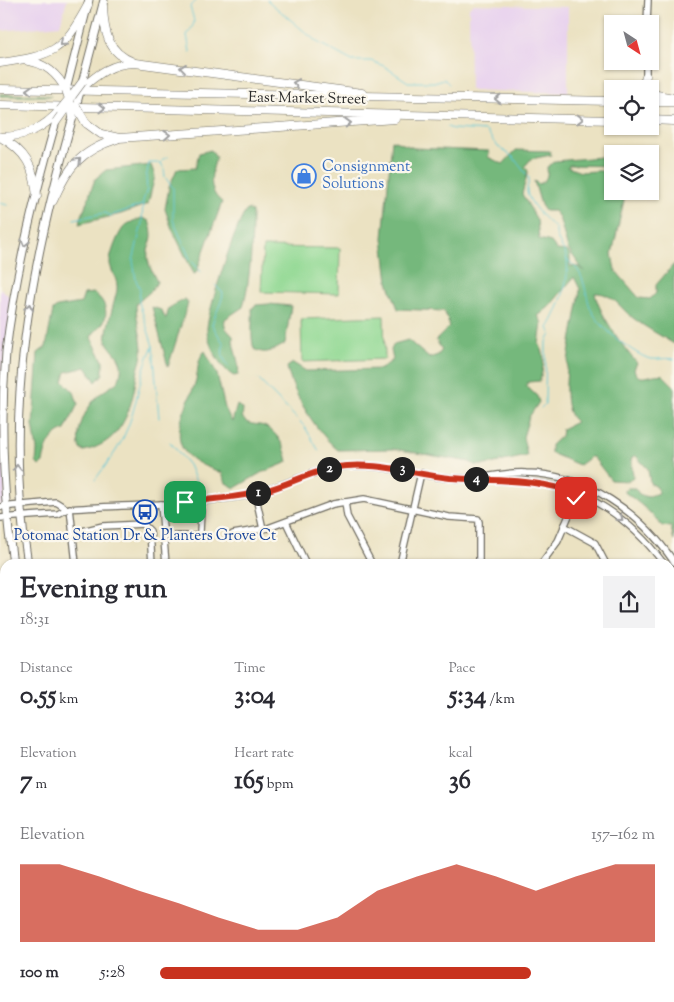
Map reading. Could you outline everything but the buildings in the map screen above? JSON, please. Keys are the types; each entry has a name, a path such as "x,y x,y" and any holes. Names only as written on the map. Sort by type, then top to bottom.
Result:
{"highway":[{"path":"0,63 47,54 57,49 71,36 88,3"},
{"path":"103,3 104,28 108,41 116,51 135,62"},
{"path":"21,60 39,63 68,82 86,123 101,134 119,138"},
{"path":"0,137 26,134 47,122 94,77 112,66 135,62 396,98"},
{"path":"645,80 646,76"},
{"path":"646,76 647,80"},
{"path":"56,122 74,98 84,78"},
{"name":"East Market Street","path":"0,89 604,101"},
{"path":"659,94 674,98"},
{"path":"73,120 74,98"},
{"path":"659,102 674,102"},
{"name":"East Market Street","path":"0,105 604,120"},
{"path":"53,201 63,177 76,161 96,146 119,138 361,122 427,115"},
{"path":"659,120 674,121"},
{"path":"0,137 18,148 29,161 35,179 37,196"}],"main road":[{"path":"68,82 88,3"},
{"path":"84,78 103,3"},
{"path":"12,559 3,518 2,454 6,352 22,257 60,110"},
{"path":"27,559 20,517 16,427 22,355 43,237 73,120"}],"street":[{"path":"647,15 648,0"},
{"path":"646,70 646,76"},
{"path":"3,518 58,514 69,508 161,504 256,493 336,468 387,466 421,474 530,482 578,494 600,504 619,516 644,540 660,559"},
{"path":"470,479 526,473 547,475 582,485 626,510 644,526 672,559"},
{"path":"401,559 421,474"},
{"path":"545,559 553,549 582,485"},
{"path":"256,493 263,529"},
{"path":"233,534 263,529 286,522 320,507 369,499 449,518 478,519 480,522 479,559"},
{"path":"3,506 56,502 69,508"},
{"path":"345,502 347,516 369,559"},
{"path":"161,504 165,559"},
{"path":"69,508 74,532 76,559"},
{"path":"163,536 196,536 200,529 201,511"},
{"path":"286,522 304,559"},
{"path":"74,532 103,526 143,524 150,531 152,559"},
{"path":"564,526 595,543 603,559"}],"shaded area":[{"path":"0,0 67,0 60,25 0,31"},
{"path":"474,4 568,7 568,93 470,90 469,7"},
{"path":"0,288 14,301 6,352 5,506 0,507"}],"green space":[{"path":"0,94 46,95 51,96 0,96"},
{"path":"392,140 414,148 489,151 488,157 503,164 516,150 550,151 551,155 531,159 525,166 528,171 522,194 537,220 539,239 551,242 557,250 567,251 570,254 570,266 580,267 584,271 568,249 559,217 554,211 545,211 541,205 534,181 539,184 544,181 547,175 547,167 555,161 604,157 604,166 570,165 567,167 581,172 604,171 604,200 624,200 612,254 615,270 639,298 650,299 656,293 656,285 674,264 674,344 638,322 611,298 601,293 595,293 606,320 625,349 637,363 634,369 636,374 642,377 663,375 674,386 674,541 671,527 662,526 644,507 623,491 628,488 635,488 639,494 647,497 658,493 657,487 650,483 648,469 635,455 631,459 633,477 628,481 611,480 593,457 579,465 551,453 551,445 561,436 562,429 576,422 569,413 566,398 568,360 580,289 574,277 549,307 538,316 542,323 539,344 544,362 540,381 528,382 526,386 537,396 539,402 529,417 523,437 527,456 485,465 475,465 470,462 394,449 338,450 330,443 306,412 294,389 287,367 293,363 306,371 381,369 393,360 391,350 394,344 408,340 429,358 438,355 442,350 436,340 449,327 444,311 398,309 388,282 383,238"},
{"path":"211,150 216,158 212,176 212,187 217,198 222,202 196,273 194,274 172,229 165,209 169,187 177,169 195,168 199,153"},
{"path":"151,165 155,176 148,204 121,214 79,224 95,179 106,170"},
{"path":"248,209 252,212 252,236 246,296 243,307 225,319 226,329 233,336 239,370 238,375 234,376 220,362 212,348 207,328 212,303 224,265 237,229"},
{"path":"142,218 149,221 151,228 152,238 148,249 148,259 157,282 152,290 136,304 142,352 132,400 123,423 116,432 97,447 84,451 80,449 79,434 86,411 100,394 119,380 121,370 120,362 108,345 106,338 117,290 117,283 110,264 111,255 117,238 125,226"},
{"path":"263,247 340,248 339,294 261,292"},
{"path":"93,293 102,301 106,313 104,321 91,337 103,361 103,374 96,382 86,367 66,372 63,381 74,392 78,404 65,430 56,435 49,443 43,463 39,466 36,462 37,450 33,425 38,353 46,347 53,310 57,307 81,303 84,294"},
{"path":"185,299 188,303 168,367 152,307 161,310 166,319 169,308"},
{"path":"256,305 291,306 285,344 270,351 262,352 254,349 252,308"},
{"path":"384,316 385,359 302,362 301,319"},
{"path":"205,351 217,374 225,408 232,422 237,405 243,409 245,421 264,426 273,432 281,441 287,457 288,462 259,474 235,488 226,483 222,473 197,462 187,454 181,445 179,436 180,425 196,379 200,358"}],"waterway":[{"path":"190,52 187,35 194,22 190,7 197,0"},
{"path":"267,0 317,42 352,61 371,61 384,66 408,82 434,82 444,79 449,84"},
{"path":"447,127 486,131 497,146 513,157 529,178 527,190 530,200 543,217 556,228 557,238 565,253 567,271 564,292 548,328 551,334 546,344 545,404 541,408"},
{"path":"159,418 153,346 139,302 140,289 136,280 133,261 142,223 143,201 147,189 146,178 149,163 161,163 163,159 168,157"},
{"path":"161,163 165,177 173,188 173,220 190,259 202,273"},
{"path":"0,203 7,205"},
{"path":"74,219 105,213 110,216 142,205"},
{"path":"567,260 573,264 581,275 590,307 599,322 607,330 640,355 653,359 674,359"},
{"path":"215,285 223,293 212,325 224,344 223,356 229,367"},
{"path":"95,480 117,449 128,427 144,369 153,346"},
{"path":"258,379 305,427 319,451"},
{"path":"170,442 189,465 197,484"}],"place":[{"name":"Consignment Solutions","path":"304,176"},
{"name":"Potomac Station Dr & Planters Grove Ct","path":"145,512"}],"route":[{"path":"185,502 244,496 265,491 316,472 356,466 387,466 421,474 451,478 530,482 570,490 578,494 576,498"}]}
